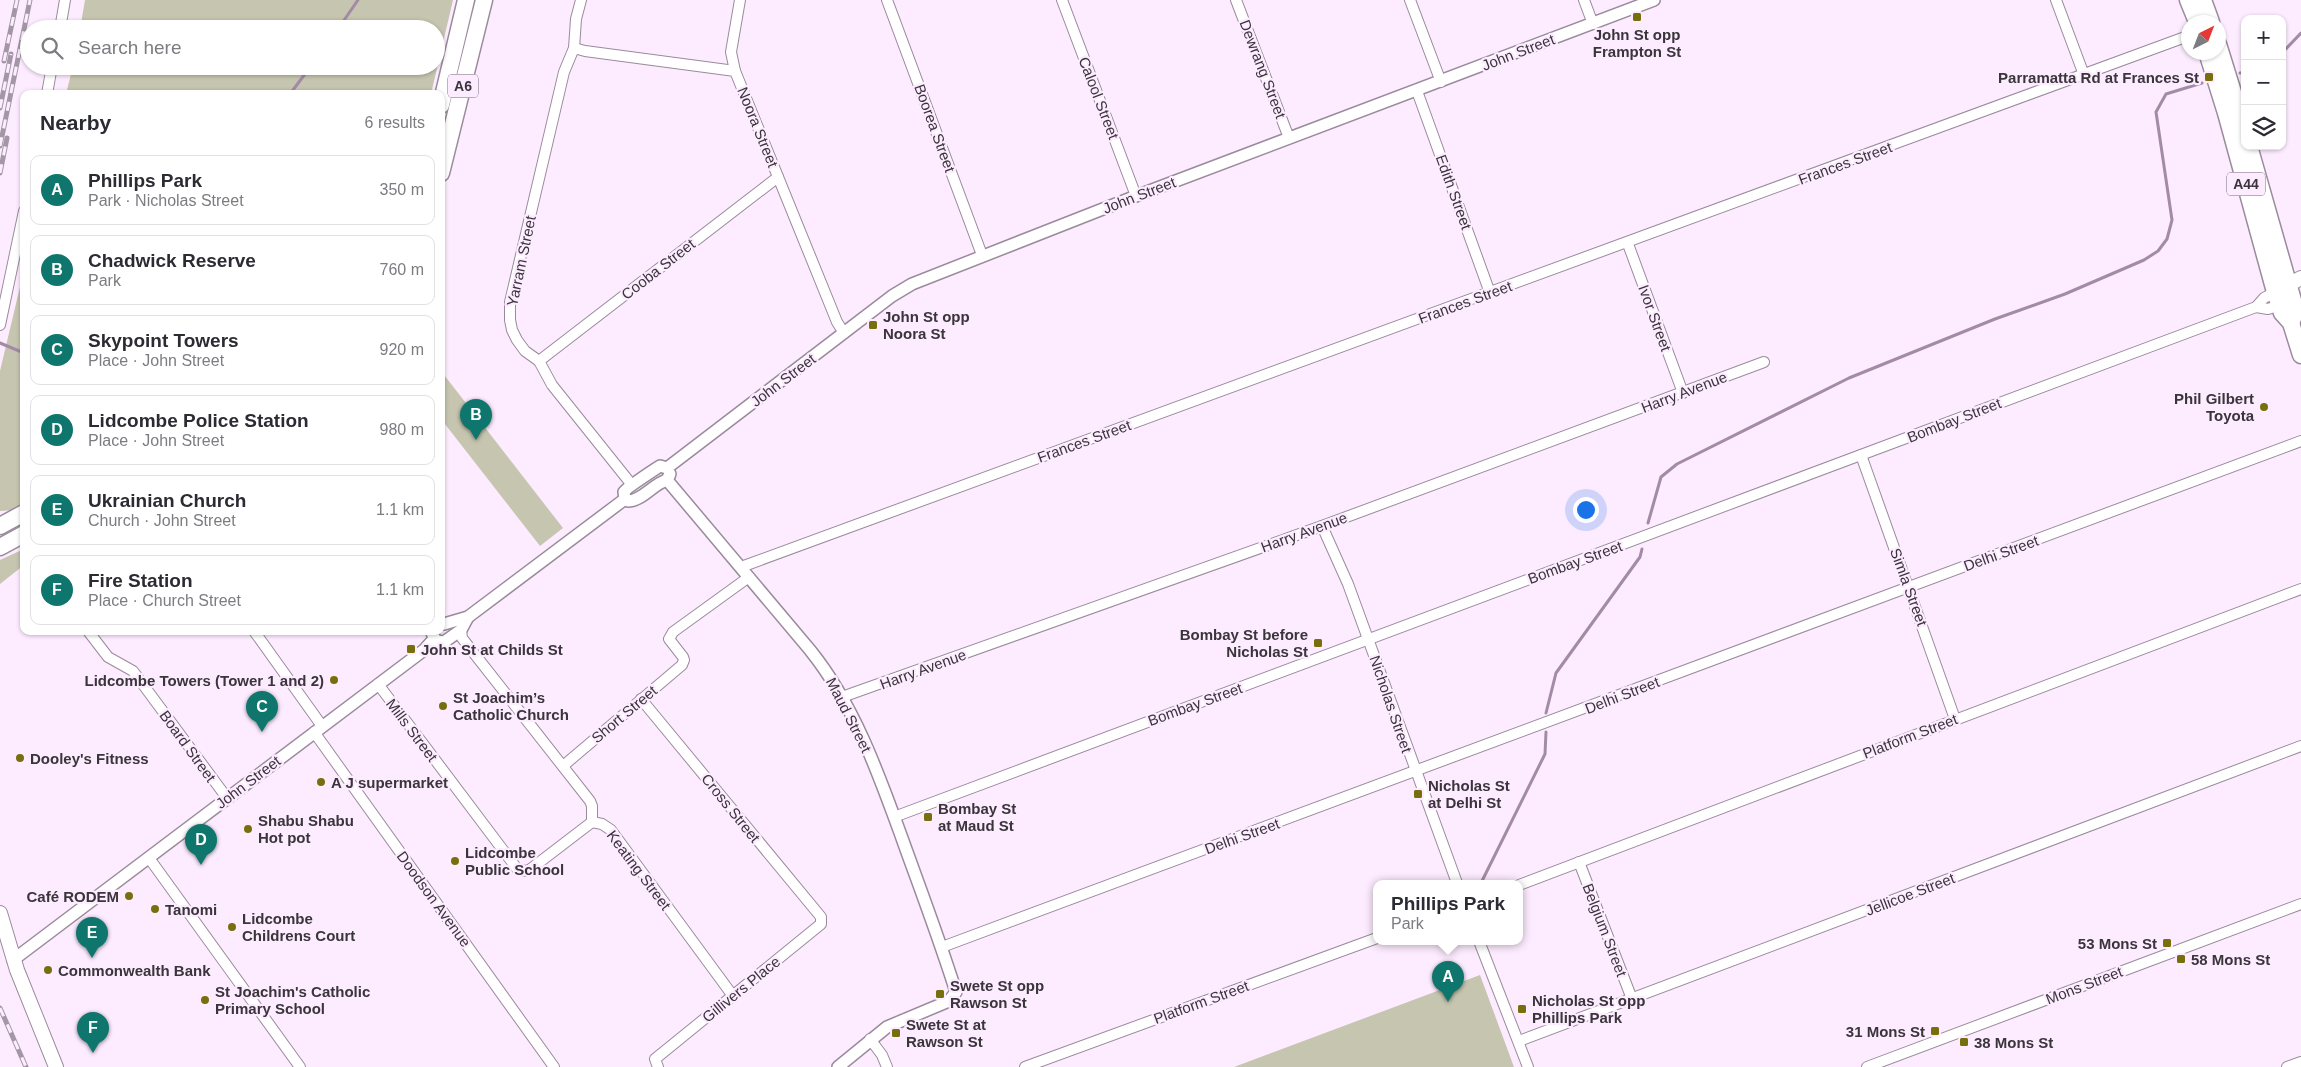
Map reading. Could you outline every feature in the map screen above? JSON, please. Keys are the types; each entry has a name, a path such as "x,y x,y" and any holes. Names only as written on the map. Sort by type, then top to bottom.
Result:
{"highway":[{"name":"A6","path":"445,90 466,0"},
{"name":"A6","path":"445,157 484,0"},
{"path":"2188,0 2193,15"},
{"path":"2203,0 2208,15"},
{"name":"A44","path":"2209,60 2226,113 2290,292"},
{"path":"2223,60 2241,118"},
{"name":"A44","path":"2250,150 2296,311 2291,323 2301,355"},
{"path":"2,524 20,515"},
{"path":"0,547 20,536"}],"main road":[{"path":"0,913 13,960 56,1067"}],"street":[{"path":"62,20 66,0"},
{"name":"Yarram Street","path":"581,0 576,19 574,48 564,72 510,302 512,330 525,351 539,361 552,384 632,484"},
{"path":"736,71 731,52 740,0"},
{"name":"Boorea Street","path":"887,0 982,255"},
{"name":"Calool Street","path":"1062,0 1136,196"},
{"name":"Dewrang Street","path":"1236,0 1289,138"},
{"path":"1410,0 1441,82"},
{"path":"1584,0 1593,24"},
{"name":"John Street","path":"632,484 646,477 660,466 667,468 892,296 912,284 1136,196 1654,0"},
{"path":"2056,0 2084,75"},
{"name":"Frances Street","path":"741,568 1628,244 2181,39"},
{"name":"Noora Street","path":"574,48 736,71 837,322 844,333"},
{"path":"48,90 50,75"},
{"name":"Edith Street","path":"1417,91 1490,293"},
{"name":"Cooba Street","path":"539,361 778,177"},
{"path":"0,325 20,230"},
{"name":"Ivor Street","path":"1628,244 1683,393"},
{"name":"Bombay Street","path":"894,816 2256,307 2264,298 2290,292"},
{"name":"Harry Avenue","path":"842,697 1322,526 1764,362"},
{"name":"Delhi Street","path":"942,947 2301,442"},
{"name":"Simla Street","path":"1861,455 1955,719"},
{"path":"625,499 628,501 635,500 657,483 667,480 670,476 667,468"},
{"name":"Maud Street","path":"667,480 823,666 842,697 871,758 942,947 956,992 949,1001 886,1027 870,1039"},
{"path":"625,499 624,492 632,484"},
{"path":"445,623 468,617 625,499"},
{"name":"Nicholas Street","path":"1322,526 1348,584 1456,880"},
{"name":"Short Street","path":"563,766 684,662 683,657 670,642 670,635 749,577"},
{"name":"Platform Street","path":"1523,883 2301,589"},
{"path":"433,635 442,642 460,630 468,617"},
{"path":"445,626 450,630 449,638"},
{"name":"Keating Street","path":"460,630 462,638 590,801 592,806 592,822 602,824 611,830 733,996"},
{"name":"Board Street","path":"91,635 108,657 133,671 227,798"},
{"name":"Doodson Avenue","path":"257,635 318,729 554,1067"},
{"name":"John Street","path":"13,960 424,650 433,635"},
{"name":"Mills Street","path":"378,684 518,870 528,871 592,822"},
{"name":"Cross Street","path":"641,699 821,917"},
{"name":"Jellicoe Street","path":"1519,1041 2301,746"},
{"path":"149,858 300,1067"},
{"name":"Belgium Street","path":"1579,862 1632,999"},
{"name":"Mons Street","path":"1867,1067 2301,904"},
{"name":"Gillivers Place","path":"657,1063 733,996 821,924 821,917"},
{"name":"Platform Street","path":"1025,1067 1373,939"},
{"path":"1481,945 1528,1067"},
{"path":"838,1067 870,1039 882,1054 887,1067"},
{"path":"2287,1067 2301,1062"}],"green space":[{"path":"85,0 453,0 445,34 445,20 82,20"},
{"path":"71,75 435,75 432,90 67,90"},
{"path":"20,287 20,507 15,510 0,511 0,371"},
{"path":"445,376 563,528 540,546 445,424"},
{"path":"20,551 20,568 0,584 0,560"},
{"path":"1480,975 1514,1067 1234,1067"}],"waterway":[{"path":"344,20 358,0"},
{"path":"2286,49 2301,33"},
{"path":"293,90 304,75"},
{"path":"1648,523 1661,477 1677,464 1849,378 1995,319 2065,294 2144,260 2158,251 2167,239 2172,220 2156,112 2166,94 2202,83"},
{"path":"0,343 20,351"},
{"path":"1546,713 1556,673 1640,557 1642,549"},
{"path":"1482,880 1545,754 1546,732"}],"railway":[{"path":"4,61 17,0"},
{"path":"26,20 30,0"},
{"path":"0,146 20,49"},
{"path":"0,108 11,54"},
{"path":"0,173 7,138"},
{"path":"0,1008 26,1067"}],"place":[{"name":"John St opp Frampton St","path":"1637,17"},
{"name":"Parramatta Rd at Frances St","path":"2209,77"},
{"name":"John St opp Noora St","path":"873,325"},
{"name":"Phil Gilbert Toyota","path":"2264,407"},
{"name":"Chadwick Reserve","path":"476,440"},
{"name":"Bombay St before Nicholas St","path":"1318,643"},
{"name":"John St at Childs St","path":"411,649"},
{"name":"Lidcombe Towers (Tower 1 and 2)","path":"334,680"},
{"name":"St Joachim’s Catholic Church","path":"443,706"},
{"name":"Skypoint Towers","path":"262,732"},
{"name":"Dooley's Fitness","path":"20,758"},
{"name":"A J supermarket","path":"321,782"},
{"name":"Nicholas St at Delhi St","path":"1418,794"},
{"name":"Bombay St at Maud St","path":"928,817"},
{"name":"Shabu Shabu Hot pot","path":"248,829"},
{"name":"Lidcombe Public School","path":"455,861"},
{"name":"Lidcombe Police Station","path":"201,865"},
{"name":"Café RODEM","path":"129,896"},
{"name":"Tanomi","path":"155,909"},
{"name":"Lidcombe Childrens Court","path":"232,927"},
{"name":"53 Mons St","path":"2167,943"},
{"name":"Ukrainian Church","path":"92,958"},
{"name":"58 Mons St","path":"2181,959"},
{"name":"Commonwealth Bank","path":"48,970"},
{"name":"Swete St opp Rawson St","path":"940,994"},
{"name":"St Joachim's Catholic Primary School","path":"205,1000"},
{"name":"Phillips Park","path":"1448,1002"},
{"name":"Nicholas St opp Phillips Park","path":"1522,1009"},
{"name":"31 Mons St","path":"1935,1031"},
{"name":"Swete St at Rawson St","path":"896,1033"},
{"name":"38 Mons St","path":"1964,1042"},
{"name":"Fire Station","path":"93,1053"}]}
